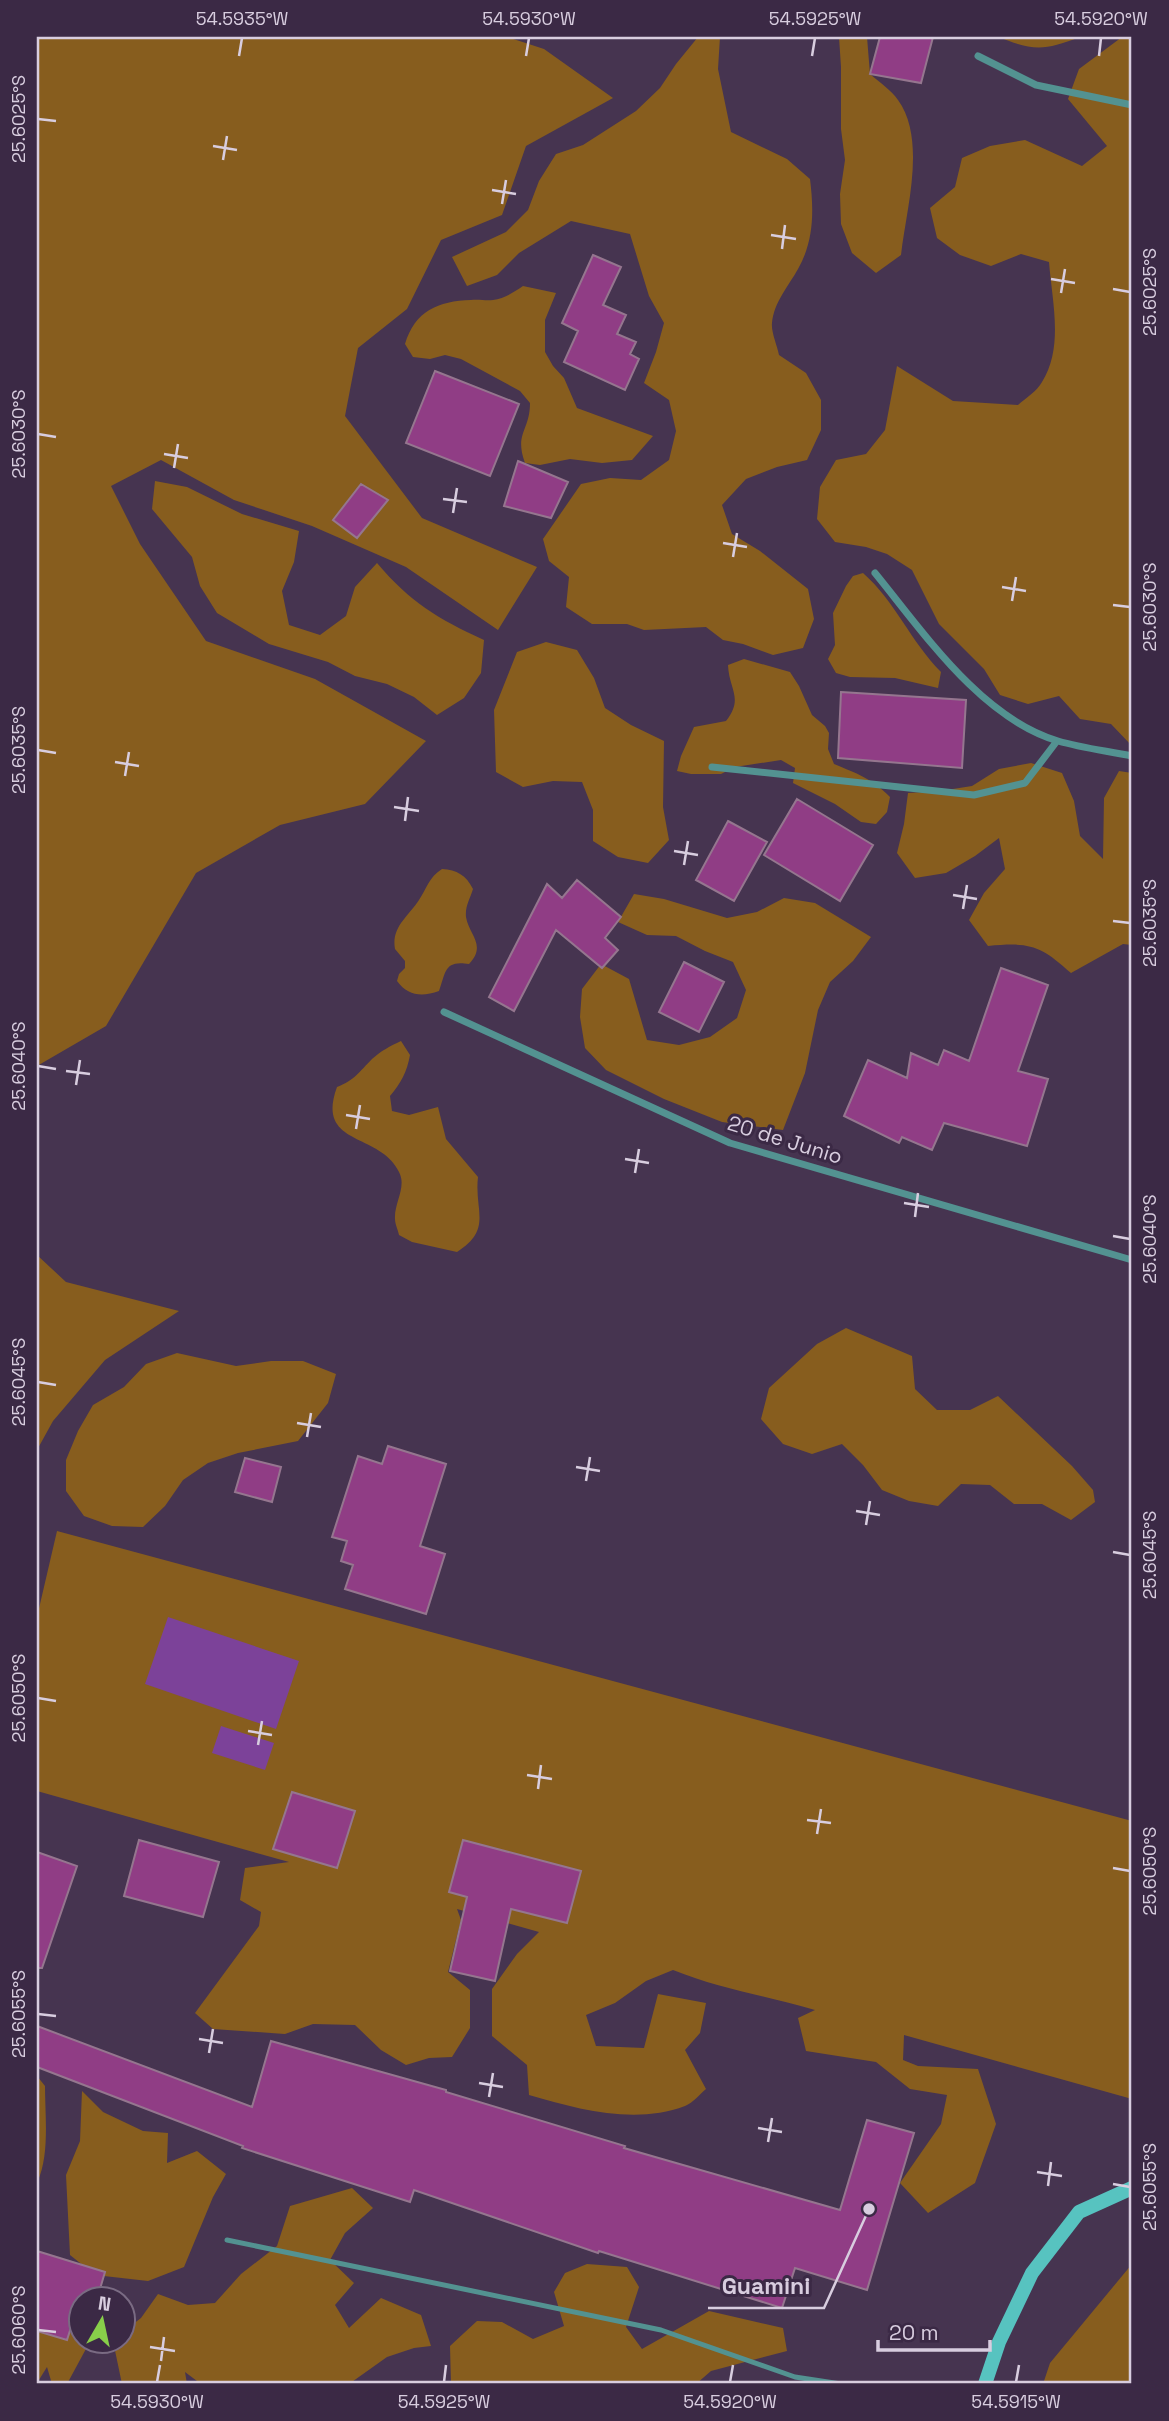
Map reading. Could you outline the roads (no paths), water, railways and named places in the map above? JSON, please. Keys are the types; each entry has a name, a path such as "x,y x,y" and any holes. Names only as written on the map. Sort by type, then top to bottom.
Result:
{"main road":[{"path":"985,2384 999,2342 1032,2273 1079,2212 1132,2188"}],"street":[{"path":"978,56 1036,85 1132,105"},
{"path":"875,573 966,682 1010,719 1057,741 1132,755"},
{"path":"712,767 974,795 1025,783 1057,741"},
{"name":"20 de Junio","path":"444,1012 730,1143 1132,1260"}],"lane":[{"path":"227,2240 661,2330 794,2377 841,2384"}],"place":[{"name":"Guamini","path":"869,2209"}]}
